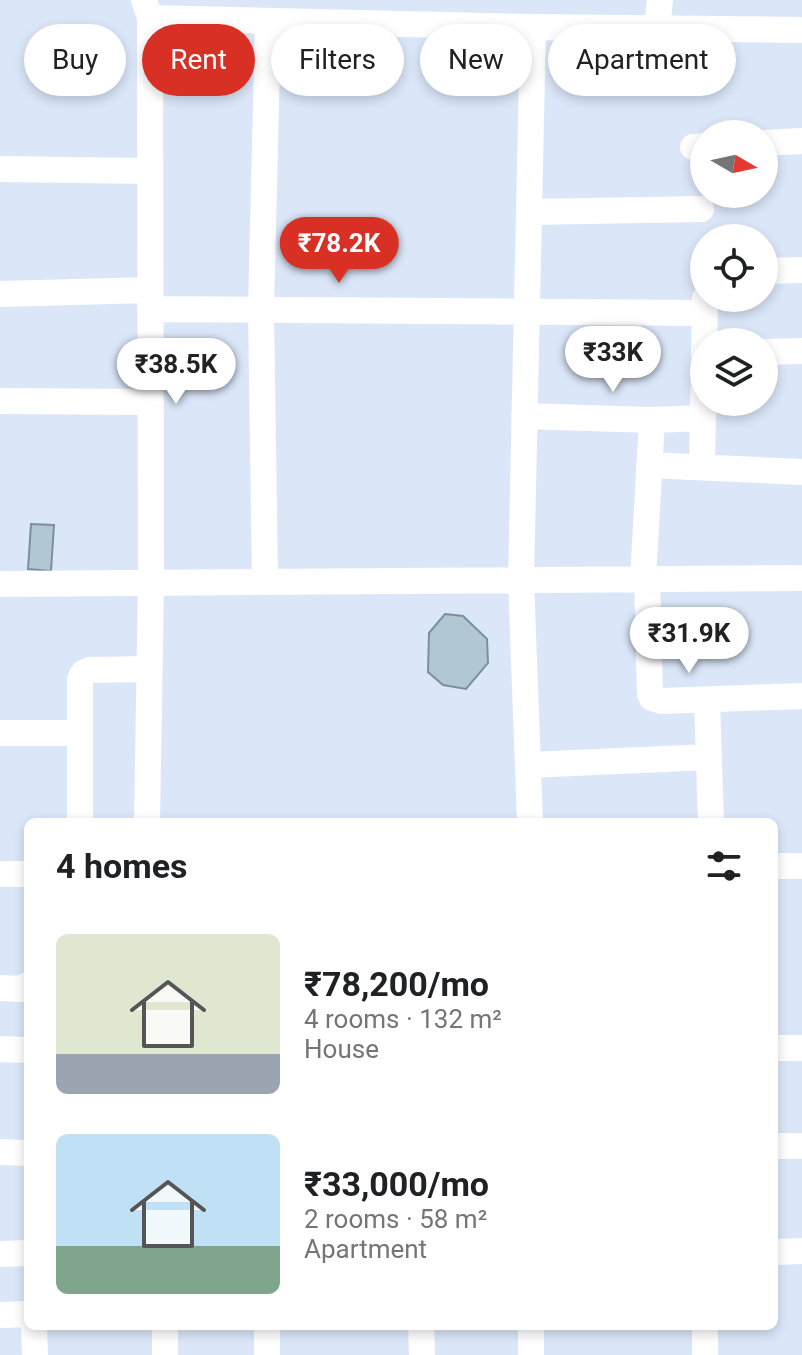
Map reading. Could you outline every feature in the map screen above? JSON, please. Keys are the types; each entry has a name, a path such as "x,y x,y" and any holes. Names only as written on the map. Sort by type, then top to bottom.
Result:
{"street":[{"path":"658,24 660,0"},
{"path":"147,818 151,402 147,9 268,21 548,27"},
{"path":"265,582 261,310 268,21"},
{"path":"530,818 521,580 533,27"},
{"path":"736,30 802,30"},
{"path":"778,142 802,141"},
{"path":"0,169 150,171"},
{"path":"529,212 701,209"},
{"path":"778,271 802,270"},
{"path":"0,294 150,300 261,310 690,306"},
{"path":"778,352 802,351"},
{"path":"0,401 151,402"},
{"path":"524,416 652,420 702,418 702,467"},
{"path":"652,420 645,579 650,694 656,701 802,696"},
{"path":"649,465 802,472"},
{"path":"0,584 802,578"},
{"path":"80,818 80,679 83,673 90,670 149,669"},
{"path":"707,700 711,818"},
{"path":"0,733 80,733"},
{"path":"528,765 709,757"},
{"path":"778,866 802,866"},
{"path":"0,874 24,874"},
{"path":"0,988 24,987"},
{"path":"778,1048 802,1048"},
{"path":"0,1049 24,1050"},
{"path":"778,1146 802,1146"},
{"path":"0,1152 24,1153"},
{"path":"778,1252 802,1251"},
{"path":"0,1254 24,1253"},
{"path":"0,1315 24,1314"},
{"path":"34,1330 35,1355"},
{"path":"165,1330 165,1355"},
{"path":"267,1330 267,1355"},
{"path":"421,1330 422,1355"},
{"path":"531,1330 531,1355"},
{"path":"705,1330 705,1355"}],"building":[{"path":"31,524 54,525 51,571 28,569"},
{"path":"445,614 463,616 487,639 488,663 466,689 443,685 428,672 429,633"}]}
